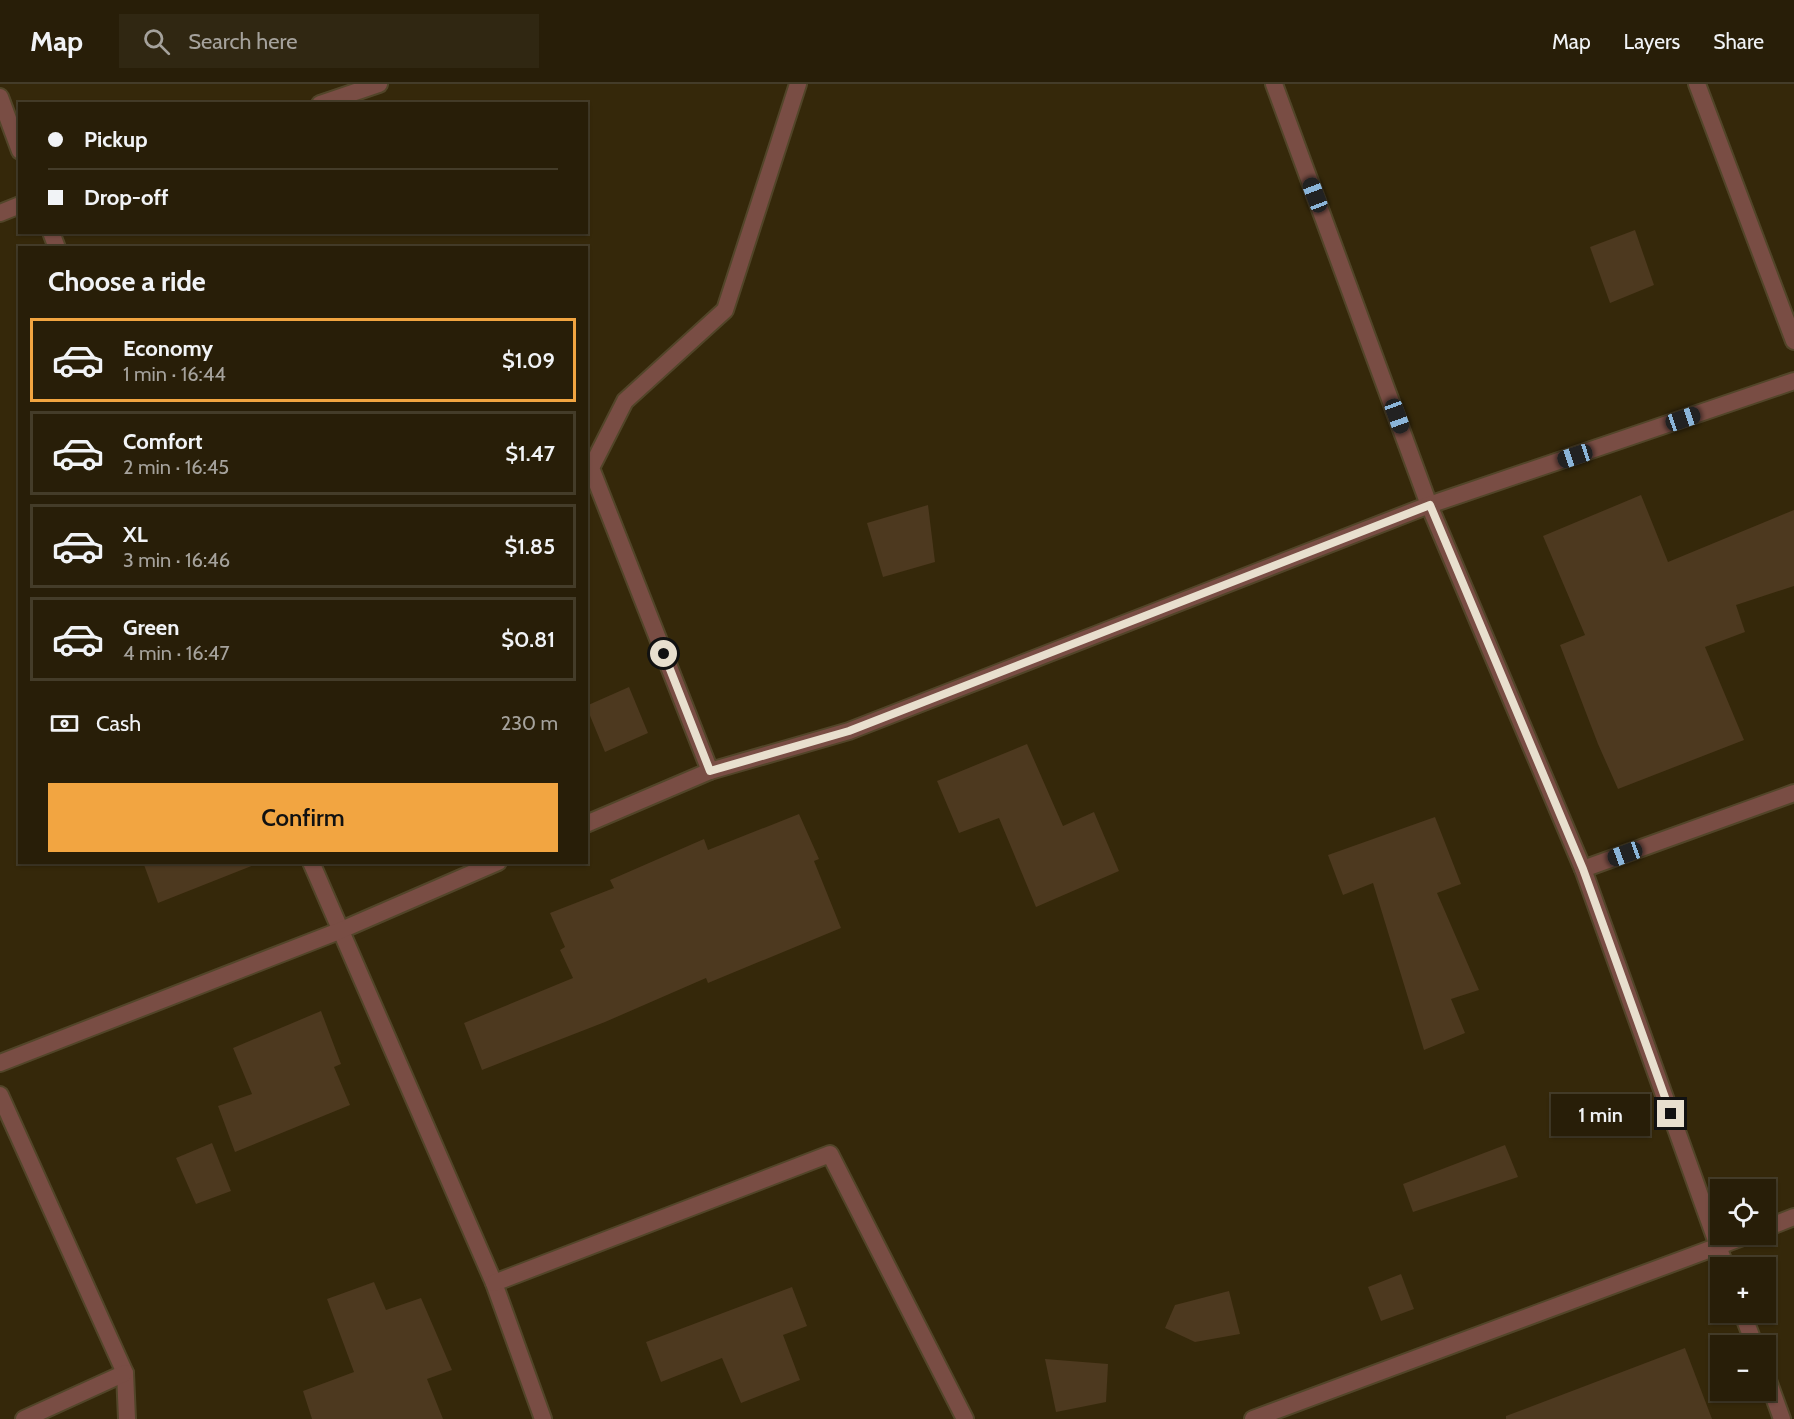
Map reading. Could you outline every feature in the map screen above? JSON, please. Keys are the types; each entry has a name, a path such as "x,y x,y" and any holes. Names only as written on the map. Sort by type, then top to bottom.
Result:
{"street":[{"path":"326,102 379,84"},
{"path":"710,771 591,468 625,401 725,310 798,84"},
{"path":"1274,84 1430,505 1583,869 1722,1257"},
{"path":"1697,84 1794,341"},
{"path":"0,97 18,146"},
{"path":"0,213 18,206"},
{"path":"588,823 710,771 849,731 1430,505 1794,381"},
{"path":"1583,869 1794,793"},
{"path":"312,864 494,1283 543,1419"},
{"path":"0,1063 339,931 493,864"},
{"path":"0,1095 125,1373 127,1419"},
{"path":"494,1283 830,1154 965,1419"},
{"path":"1776,1224 1794,1217"},
{"path":"1253,1419 1723,1245"},
{"path":"24,1419 125,1373"},
{"path":"1775,1401 1782,1419"}],"building":[{"path":"1635,230 1654,285 1610,303 1590,247"},
{"path":"1641,495 1668,562 1794,510 1794,586 1736,605 1745,632 1705,647 1744,740 1618,789 1560,645 1585,635 1543,536"},
{"path":"928,505 935,562 883,577 867,523"},
{"path":"629,687 648,733 605,752 588,711 588,705"},
{"path":"1027,744 1063,826 1094,812 1119,871 1036,907 999,818 959,833 937,781"},
{"path":"799,814 819,859 814,861 841,928 708,983 706,978 605,1022 482,1070 464,1023 573,978 560,950 565,947 550,913 614,888 610,880 704,839 708,850"},
{"path":"1435,817 1461,884 1437,893 1479,990 1451,999 1465,1033 1424,1050 1373,883 1343,895 1328,855"},
{"path":"144,864 254,864 254,865 158,903"},
{"path":"321,1011 341,1064 334,1067 350,1105 235,1152 218,1106 252,1094 233,1048"},
{"path":"212,1143 231,1191 196,1204 176,1158"},
{"path":"1505,1145 1518,1177 1413,1212 1403,1184"},
{"path":"1401,1274 1414,1309 1381,1321 1368,1287"},
{"path":"374,1282 386,1310 421,1298 452,1370 427,1379 443,1419 312,1419 303,1391 354,1372 327,1299"},
{"path":"792,1287 807,1326 783,1335 800,1380 741,1403 722,1358 661,1382 646,1342"},
{"path":"1229,1291 1240,1334 1195,1342 1165,1328 1175,1305"},
{"path":"1685,1348 1712,1419 1506,1419 1506,1416"},
{"path":"1045,1359 1108,1364 1106,1402 1056,1412"}],"route":[{"path":"664,654 710,771 849,731 1430,505 1583,869 1671,1114"}]}
